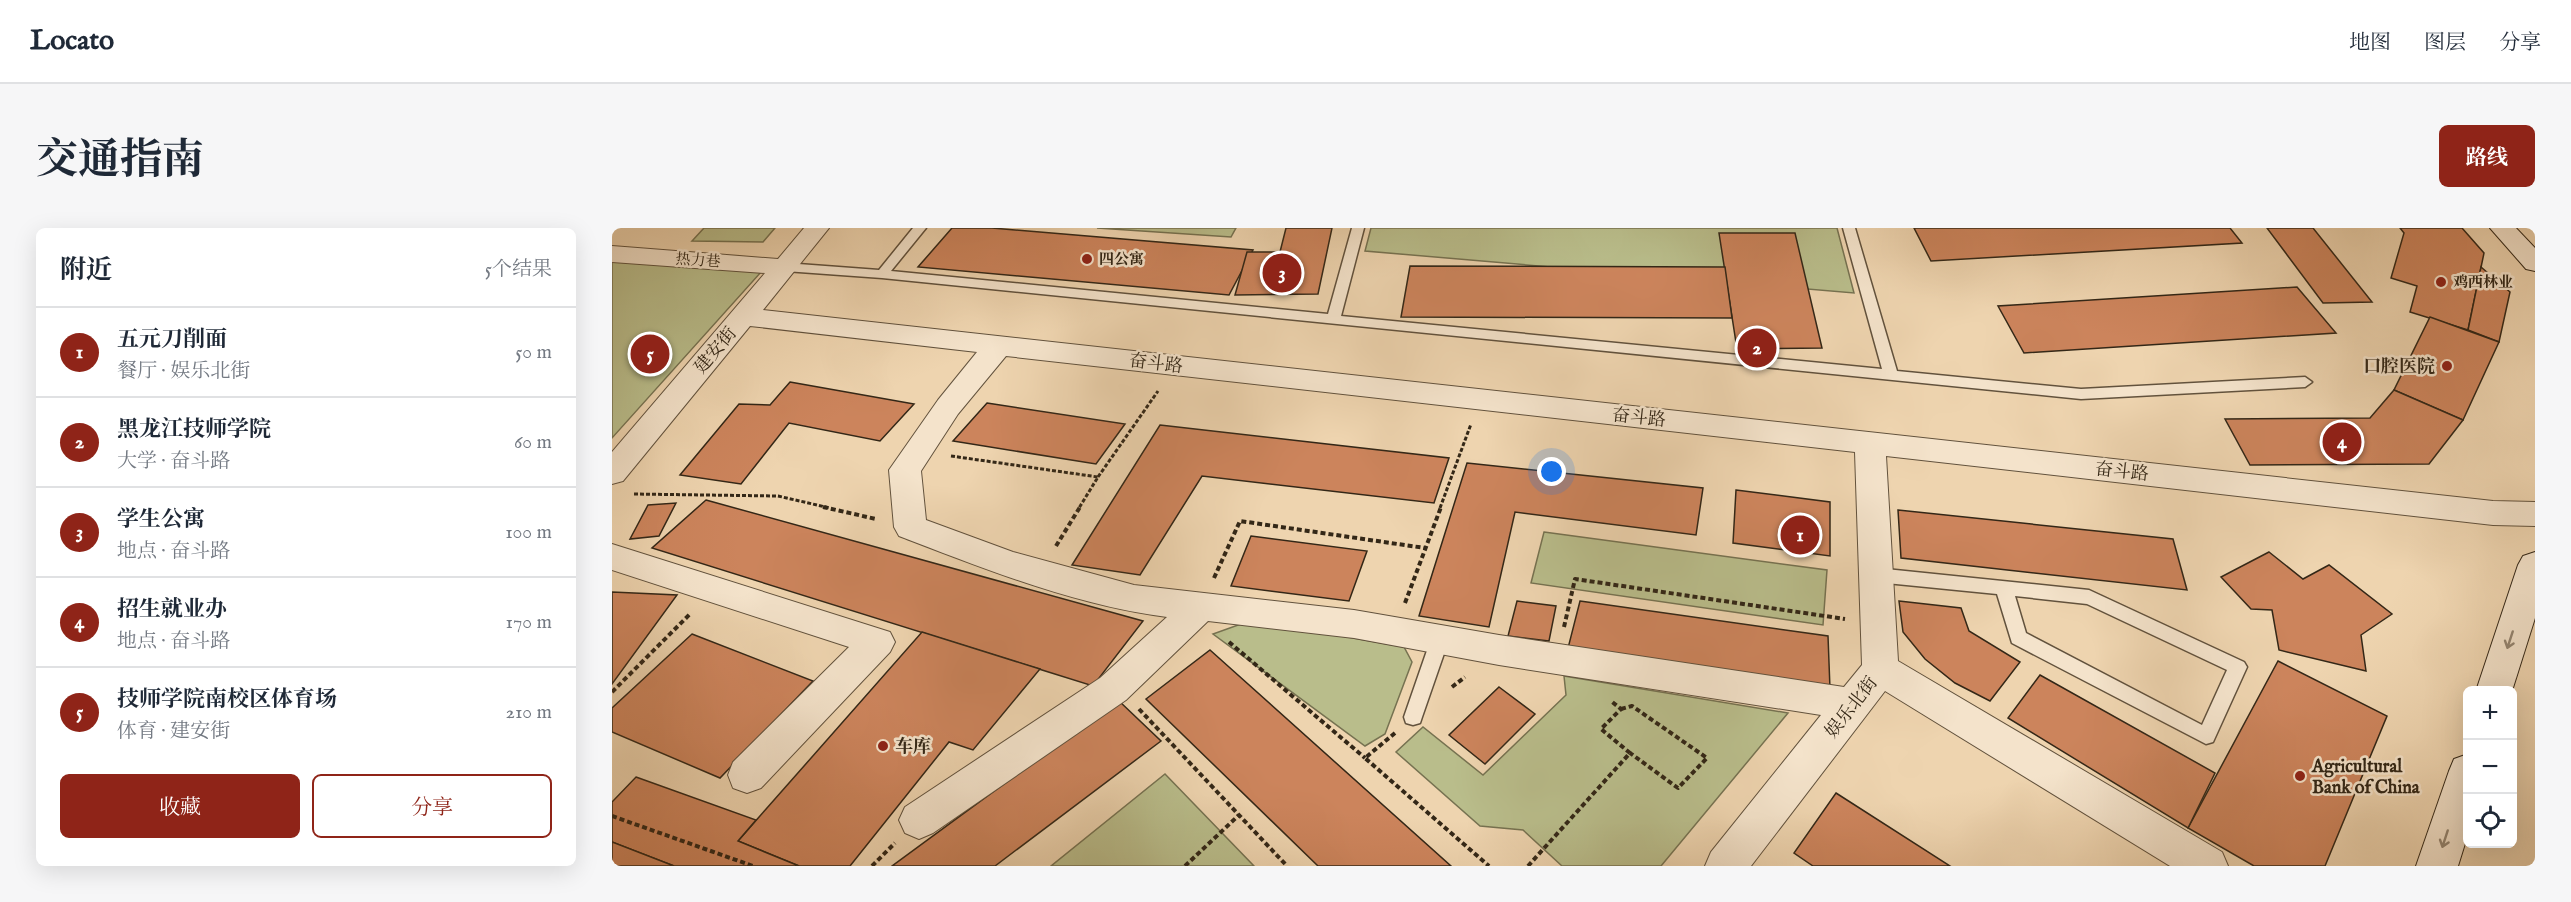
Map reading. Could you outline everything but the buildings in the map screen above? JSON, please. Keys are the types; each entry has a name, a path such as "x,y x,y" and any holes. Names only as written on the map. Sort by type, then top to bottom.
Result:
{"street":[{"name":"建安街","path":"618,483 743,317 818,228"},
{"path":"2502,228 2535,263"},
{"name":"热力巷","path":"612,254 785,267"},
{"name":"奋斗路","path":"743,317 2481,512 2535,514"},
{"path":"999,345 948,407 905,470 910,527 1008,564 1134,599 1354,624 1498,650 1853,704"},
{"name":"娱乐北街","path":"1726,866 1880,669 1870,443"},
{"path":"612,556 877,642 747,775"},
{"path":"2495,686 2535,565"},
{"path":"919,820 1113,688 1201,606"},
{"path":"1880,669 2207,866"},
{"path":"2437,866 2463,786"}],"lane":[{"path":"882,274 920,228"},
{"path":"1334,319 1358,228"},
{"path":"1850,228 1891,375"},
{"path":"785,267 882,274 2081,394 2305,382"},
{"path":"1876,575 2089,597 2238,667 2206,736 2018,638 2004,589"},
{"path":"1413,717 1440,639"}],"path":[{"path":"1039,573 1098,477 1176,365"},
{"path":"1394,631 1481,399"},
{"path":"918,451 1098,477"},
{"path":"618,483 778,496 910,527"},
{"path":"1201,606 1240,521 1425,548"},
{"path":"1558,659 1575,579 1878,624"},
{"path":"612,692 714,590"},
{"path":"1223,637 1489,866"},
{"path":"1365,758 1498,650"},
{"path":"1127,675 1141,690 1138,708 1287,866"},
{"path":"1603,695 1622,709"},
{"path":"1632,706 1707,758 1678,788 1630,753 1601,729 1622,709 1632,706"},
{"path":"1528,866 1630,753"},
{"path":"1185,866 1239,815"},
{"path":"612,816 753,866"}],"green space":[{"path":"704,228 775,228 763,242 692,241"},
{"path":"1097,228 1236,228 1231,237"},
{"path":"1371,228 1837,228 1854,293 1365,251"},
{"path":"612,259 762,271 612,438"},
{"path":"1544,532 1827,570 1823,625 1531,583"},
{"path":"1252,620 1404,647 1412,662 1385,734 1365,746 1213,634"},
{"path":"1564,676 1788,713 1661,866 1562,866 1523,830 1480,826 1396,752 1423,727 1483,775 1566,695"},
{"path":"1165,774 1254,866 1051,866"}],"place":[{"name":"四公寓","path":"1087,259"},
{"name":"学生公寓","path":"1282,273"},
{"name":"鸡西林业","path":"2441,282"},
{"name":"黑龙江技师学院","path":"1757,348"},
{"name":"技师学院南校区体育场","path":"650,354"},
{"name":"口腔医院","path":"2447,366"},
{"name":"招生就业办","path":"2342,442"},
{"name":"五元刀削面","path":"1800,535"},
{"name":"车库","path":"883,746"},
{"name":"Agricultural Bank of China","path":"2300,776"}]}
